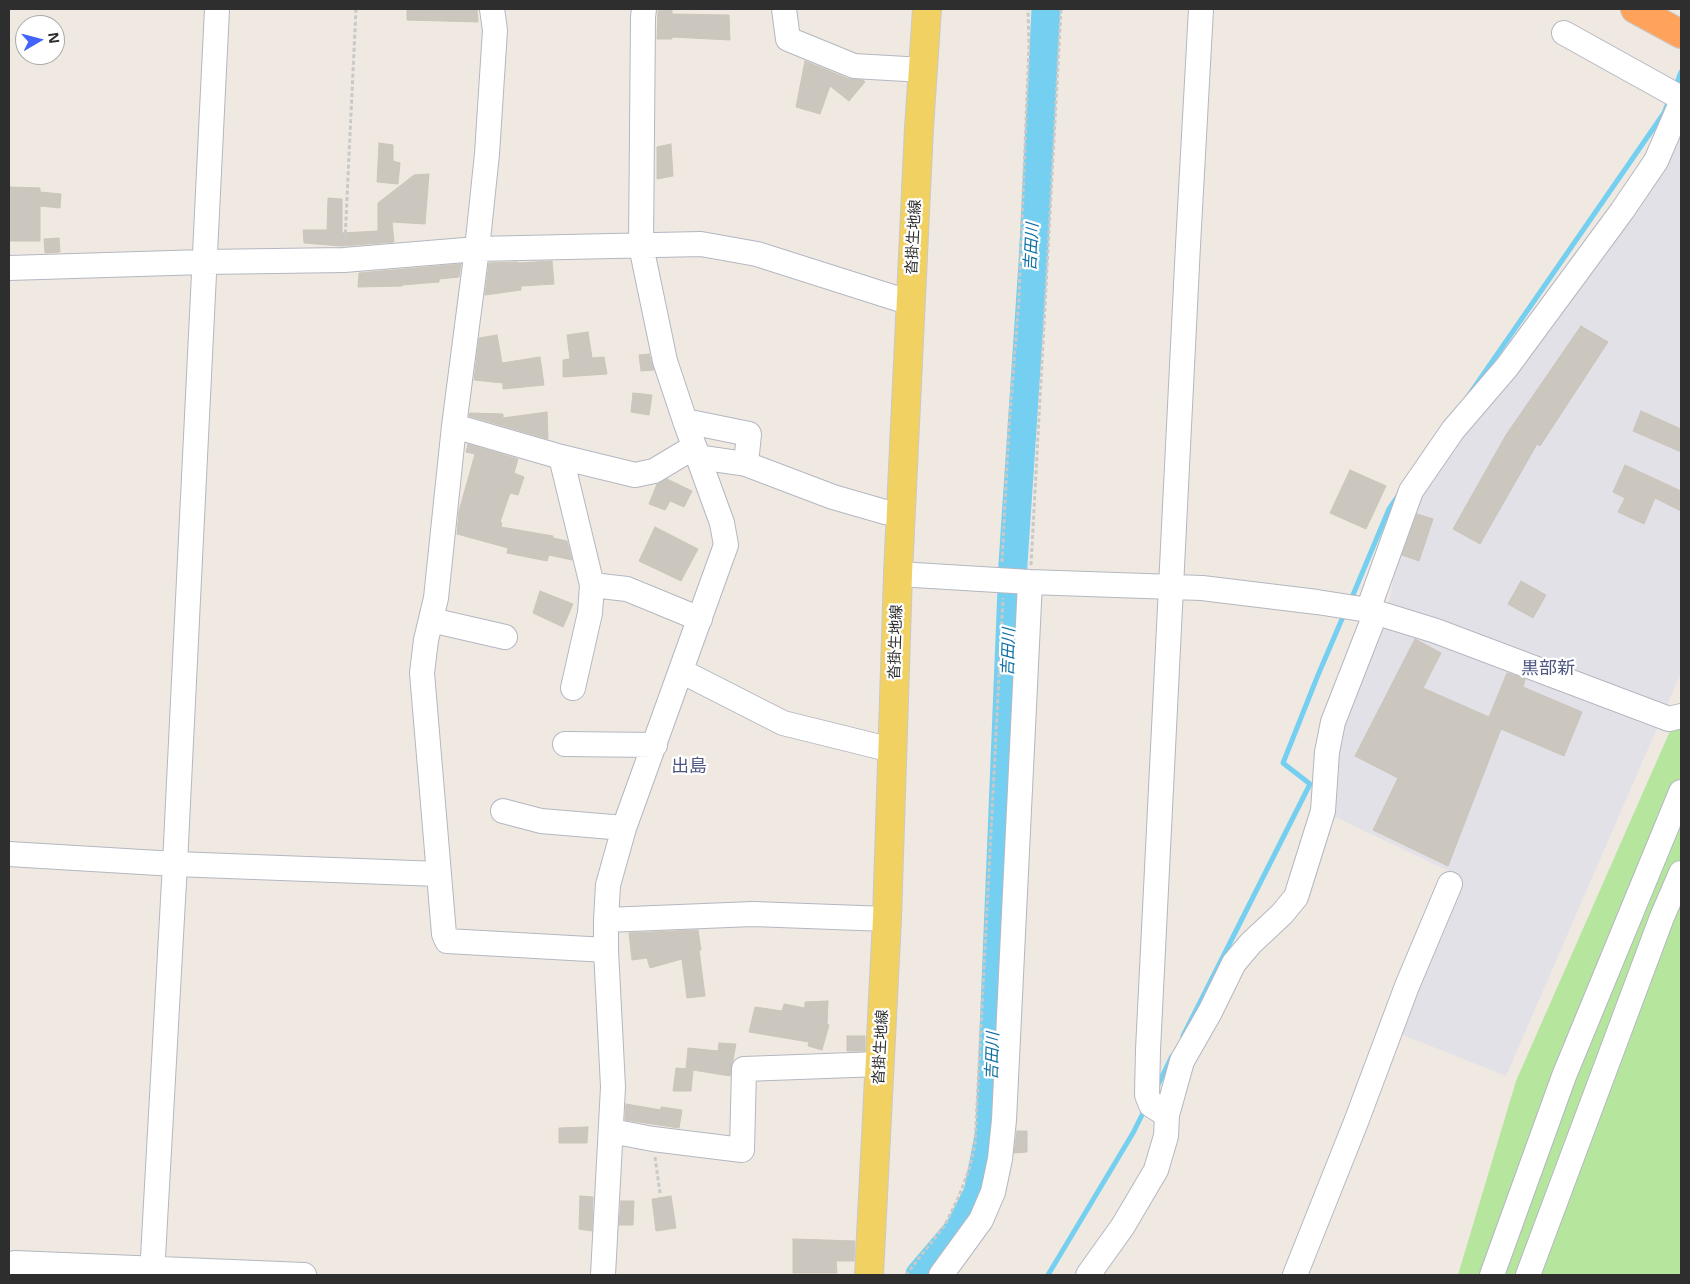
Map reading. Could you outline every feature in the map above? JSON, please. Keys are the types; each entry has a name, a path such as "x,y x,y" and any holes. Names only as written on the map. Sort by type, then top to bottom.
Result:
{"highway":[{"path":"1635,9 1681,34"}],"main road":[{"name":"沓掛生地線","path":"869,1275 887,919 898,574 927,9"}],"street":[{"path":"153,1272 217,9"},
{"path":"492,9 495,30 487,154 478,249 454,426 436,598 426,640 422,673 444,934 447,941 606,950"},
{"path":"603,1275 614,1087 606,950 608,885 624,828 726,545 722,523 665,361 641,246 644,9"},
{"path":"784,9 788,39 854,66 923,70"},
{"path":"1167,1115 1152,1105 1147,1095 1201,9"},
{"path":"1564,33 1681,98"},
{"path":"1088,1275 1123,1226 1156,1170 1166,1136 1167,1115 1182,1061 1210,1012 1234,963 1251,942 1282,914 1296,897 1323,811 1327,752 1333,722 1411,491 1454,430 1507,367 1622,212 1656,161 1681,102"},
{"path":"9,268 344,260 478,249 701,244 757,254 911,303"},
{"path":"685,421 750,434 746,464"},
{"path":"454,426 561,457 635,475 654,471 696,452 746,464 833,497 885,512 901,514"},
{"path":"561,457 592,585 590,612 573,688"},
{"path":"898,574 1029,582 1212,589 1372,611 1436,631 1669,719 1681,716"},
{"path":"941,1275 981,1220 993,1192 1000,1159 1004,1120 1029,582"},
{"path":"592,585 627,590 700,619"},
{"path":"431,620 505,637"},
{"path":"681,671 783,723 892,750"},
{"path":"565,744 655,745"},
{"path":"1492,1275 1564,1076 1681,792"},
{"path":"503,811 541,821 624,828"},
{"path":"9,854 175,864 439,874"},
{"path":"1528,1275 1681,873"},
{"path":"1295,1275 1356,1122 1407,986 1450,884"},
{"path":"606,920 753,914 887,919"},
{"path":"611,1131 653,1139 742,1150 744,1069 880,1064"},
{"path":"9,1264 153,1272 304,1275"}],"path":[{"path":"344,260 356,9"},
{"path":"906,1275 945,1225 970,1167 975,1144 998,706 1003,590 1001,580 1008,427 1019,299 1029,45 1028,9"},
{"path":"1029,582 1060,9"},
{"path":"653,1139 660,1193"}],"shaded area":[{"path":"1681,121 1681,673 1506,1076 1383,1027 1449,871 1329,814 1336,732 1390,597 1396,563 1414,503"}],"green space":[{"path":"1681,706 1681,1275 1458,1275 1516,1081"}],"building":[{"path":"407,9 477,9 478,22 407,20"},
{"path":"672,10 672,14 729,15 730,40 672,37 672,39 657,39 658,11"},
{"path":"805,61 849,79 863,80 865,82 849,101 830,86 820,114 796,107"},
{"path":"379,143 393,145 393,161 400,163 398,184 377,182"},
{"path":"671,144 673,176 657,179 657,147"},
{"path":"429,174 425,224 392,222 394,242 341,246 304,243 303,230 327,230 328,198 342,199 342,233 378,231 378,203 414,175"},
{"path":"9,187 40,188 40,192 61,194 60,208 40,206 40,241 9,241"},
{"path":"59,238 60,252 45,253 44,239"},
{"path":"552,261 554,284 521,286 521,290 485,295 489,263"},
{"path":"461,264 459,277 439,279 439,282 402,286 358,287 359,273"},
{"path":"1581,326 1608,342 1540,446 1537,444 1480,544 1453,529 1506,435"},
{"path":"588,332 592,358 604,357 607,374 563,377 563,360 570,359 567,335"},
{"path":"497,335 502,363 540,357 544,385 503,389 503,383 474,380 479,338"},
{"path":"649,354 654,370 641,371 639,355"},
{"path":"633,393 652,395 649,415 631,412"},
{"path":"1641,411 1681,429 1681,452 1633,431"},
{"path":"547,412 548,439 469,416 470,413 503,414 503,418"},
{"path":"468,444 518,459 514,473 524,477 518,495 510,493 500,522 502,523 501,527 553,536 553,538 567,541 572,560 549,555 547,561 507,553 508,548 457,534 459,511 475,454 466,452"},
{"path":"1625,465 1681,491 1681,511 1655,498 1644,524 1618,512 1625,498 1613,492"},
{"path":"1350,470 1386,486 1366,529 1330,513"},
{"path":"667,479 692,491 684,507 670,501 665,510 649,504 657,484"},
{"path":"1417,514 1433,519 1419,561 1402,555"},
{"path":"655,527 698,549 681,581 639,561"},
{"path":"1521,581 1546,595 1533,618 1508,604"},
{"path":"540,591 573,604 563,627 533,613"},
{"path":"1415,639 1441,653 1423,688 1489,717 1507,673 1525,679 1523,687 1582,712 1564,756 1501,729 1448,866 1373,830 1398,778 1355,756"},
{"path":"698,930 705,996 687,998 682,959 650,968 647,958 632,960 629,933"},
{"path":"828,1001 827,1024 829,1025 822,1050 808,1046 809,1042 749,1032 755,1007 782,1011 784,1004 805,1008 805,1002"},
{"path":"847,1036 865,1036 865,1051 847,1051"},
{"path":"719,1043 736,1044 730,1076 693,1070 691,1091 673,1091 676,1068 686,1069 688,1048 718,1051"},
{"path":"626,1104 661,1110 661,1107 682,1110 679,1128 625,1120"},
{"path":"588,1127 587,1143 559,1143 559,1128"},
{"path":"1017,1131 1027,1131 1027,1152 1014,1153"},
{"path":"580,1196 593,1197 592,1231 579,1229"},
{"path":"671,1196 676,1228 656,1231 652,1199"},
{"path":"621,1201 634,1201 633,1225 619,1225"},
{"path":"793,1239 855,1241 854,1261 836,1261 837,1273 793,1273"}],"waterway":[{"name":"吉田川","path":"920,1275 960,1228 978,1193 990,1131 1013,564 1033,263 1046,9"},
{"path":"1675,88 1681,72"},
{"path":"1469,395 1664,113 1670,98"},
{"path":"1350,602 1389,509 1398,496"},
{"path":"1183,1036 1310,784 1283,763 1345,612"},
{"path":"1157,1087 1172,1056"},
{"path":"1048,1275 1133,1133 1146,1107"}],"district":[{"name":"黒部新","path":"1548,669"},
{"name":"出島","path":"689,767"}]}
